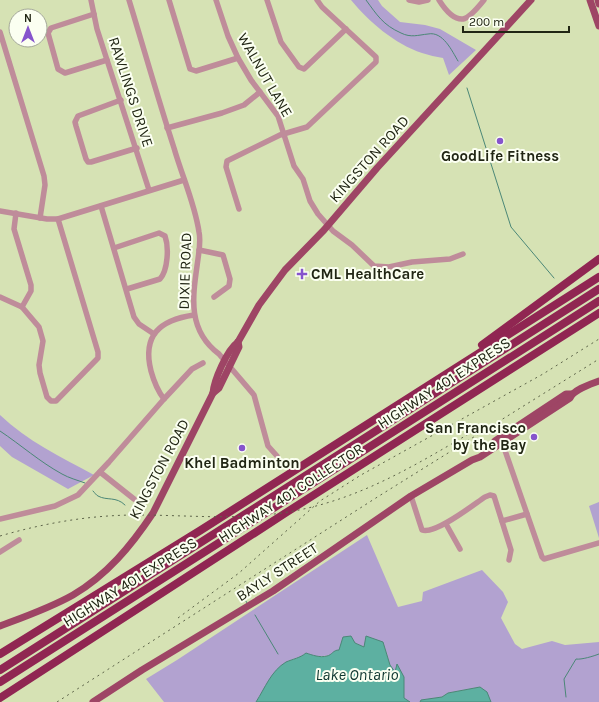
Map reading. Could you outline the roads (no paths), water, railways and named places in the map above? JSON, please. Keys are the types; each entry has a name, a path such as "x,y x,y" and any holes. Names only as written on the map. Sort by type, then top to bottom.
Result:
{"highway":[{"path":"446,374 482,345 599,259"},
{"name":"HIGHWAY 401 COLLECTOR","path":"0,654 201,530 599,277"},
{"name":"HIGHWAY 401 EXPRESS","path":"0,670 599,289"},
{"name":"HIGHWAY 401 EXPRESS","path":"0,682 599,301"},
{"name":"HIGHWAY 401 COLLECTOR","path":"0,698 287,512 599,313"}],"main road":[{"path":"590,0 599,26"},
{"path":"598,0 599,4"},
{"name":"KINGSTON ROAD","path":"0,626 51,606 73,595 119,559 153,513 213,393 214,387 227,364 234,345 238,342 259,305 271,288 285,270 530,1"},
{"name":"BAYLY STREET","path":"93,702 147,667 273,592 411,496 472,460 480,457 502,440 570,398 572,394 599,381"}],"street":[{"name":"RAWLINGS DRIVE","path":"91,0 107,60 137,148 149,190"},
{"name":"DIXIE ROAD","path":"129,0 167,128 196,215 200,234 193,295 194,315 200,332 212,348 219,354 254,395 268,446 277,456"},
{"path":"169,0 190,69 196,71 238,58"},
{"name":"WALNUT LANE","path":"216,0 228,36 238,58 278,116 294,166 305,184 310,202 333,231 352,245 374,266 389,266 412,262 450,259 463,254"},
{"path":"267,0 281,42 299,67 304,69 346,29"},
{"path":"239,209 226,167 227,161 284,134 307,127 376,62 376,57 322,7 318,0"},
{"path":"408,0 419,2 428,0"},
{"path":"439,0 442,5 454,16 463,19 469,16 484,0"},
{"path":"94,14 51,28 48,33 58,69 65,74 107,60"},
{"path":"0,32 44,176 45,185 40,218"},
{"path":"167,128 222,113 244,105 260,92"},
{"path":"121,100 78,116 75,122 86,159 88,162 91,162 137,148"},
{"path":"0,211 40,218 58,219 184,180"},
{"path":"101,206 134,317 139,324 154,334"},
{"path":"16,214 14,229 31,285 31,291 22,307"},
{"path":"0,297 22,307 39,327 43,341 39,365 40,373 47,397 51,401 56,401 98,358 98,352 58,219"},
{"path":"114,248 160,233 165,236 168,243 164,275 160,279 126,289"},
{"path":"199,250 223,255 230,279 230,286 214,297"},
{"path":"164,399 155,385 148,359 148,350 154,334 163,325 171,321 194,315"},
{"path":"0,519 55,506 69,501 78,495 192,369 203,363"},
{"path":"502,440 542,557 544,559 599,543"},
{"path":"100,472 134,499"},
{"path":"411,496 422,530 426,532 446,524 485,497 490,495 494,496 510,550 509,560"},
{"path":"502,522 527,514"},
{"path":"446,524 460,549"},
{"path":"0,552 19,540"}],"water":[{"name":"Lake Ontario","path":"351,636 355,643 364,647 366,636 383,642 390,665 395,672 397,664 404,677 404,698 410,702 256,702 272,675 286,662 306,653 324,657 329,655 339,650 343,637"},
{"name":"Lake Ontario","path":"480,687 487,692 491,702 420,702 421,700 442,697 448,693"}],"waterway":[{"path":"366,0 377,15 389,27 405,35 411,36 433,34 443,39 450,47 458,61"},
{"path":"467,88 511,227 554,278"},
{"path":"0,431 38,459 67,477 85,483"},
{"path":"93,491 98,496 118,500 125,505"},
{"path":"243,596 247,603"},
{"path":"255,615 278,654"},
{"path":"566,697 564,679 576,659 591,657 599,654"}],"railway":[{"path":"178,618 239,573 320,501 361,475 543,374 599,339"},
{"path":"57,702 379,496 599,359"},
{"path":"0,536 34,527 102,516 246,516 282,513 309,508 335,500 384,481 477,429"}],"place":[{"name":"GoodLife Fitness","path":"500,141"},
{"name":"CML HealthCare","path":"302,274"},
{"name":"San Francisco by the Bay","path":"534,437"},
{"name":"Khel Badminton","path":"242,448"}]}
